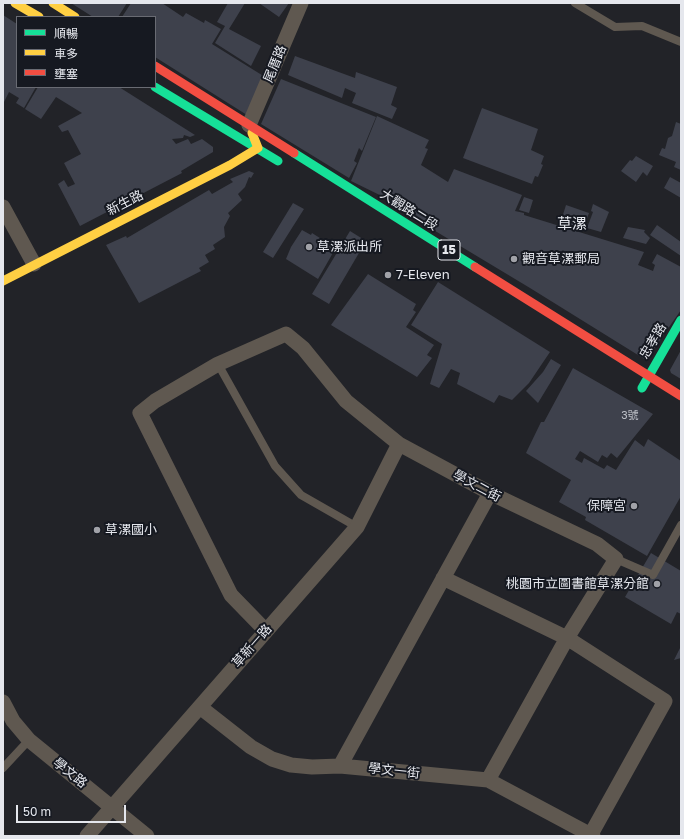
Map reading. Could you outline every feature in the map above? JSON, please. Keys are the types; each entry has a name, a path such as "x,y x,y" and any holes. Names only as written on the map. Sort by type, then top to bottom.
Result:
{"main road":[{"path":"15,3 37,16"},
{"path":"52,3 73,16"},
{"name":"大觀路二段","path":"156,67 648,375"},
{"path":"156,88 284,165"},
{"path":"249,125 258,148"},
{"name":"新生路","path":"3,281 230,165 258,148"},
{"name":"忠孝路","path":"642,388 648,375 681,320"},
{"name":"15","path":"648,375 681,396"}],"street":[{"name":"尾厝路","path":"249,125 300,3"},
{"path":"3,207 34,264"},
{"name":"學文二街","path":"266,631 231,595 140,412 155,401 218,364 286,334 303,348 346,401 399,444 490,493 598,544 616,559"},
{"name":"草新一路","path":"86,836 357,527 399,444"},
{"path":"340,766 490,493"},
{"path":"488,780 567,638 616,559"},
{"path":"443,578 567,638 665,701 591,836"},
{"name":"學文路","path":"3,702 13,720 29,740 147,836"},
{"name":"學文一街","path":"200,707 251,747 272,759 291,765 340,766 488,780 591,836"}],"lane":[{"path":"575,3 614,27 642,26 681,42"},
{"path":"218,364 275,466 301,495 357,527"},
{"path":"616,559 653,575 681,525"},
{"path":"3,768 29,740"}],"building":[{"path":"71,3 127,3 119,16 91,16"},
{"path":"131,3 162,3 183,17 186,13 204,23 205,20 221,29 212,44 265,77 247,115 156,58 156,16 123,16"},
{"path":"228,3 245,3 229,29 261,46 251,66 215,43 225,26 217,22"},
{"path":"259,3 289,3 279,17"},
{"path":"3,15 16,23 16,88 35,88 24,108 16,103 19,98 9,92 3,104"},
{"path":"295,56 355,78 356,72 397,87 391,105 397,108 392,119 352,103 356,93 345,88 342,98 288,75"},
{"path":"281,79 376,117 362,151 359,148 354,161 357,163 349,178 261,124"},
{"path":"37,88 121,88 195,135 190,137 184,135 183,138 172,139 176,144 188,139 191,144 202,139 213,147 213,152 181,171 182,173 80,226 58,184 64,180 68,187 75,184 64,163 81,154 68,130 62,132 58,126 82,113 56,97 41,119 25,109"},
{"path":"482,108 538,129 531,150 544,156 541,164 543,165 538,177 535,176 532,184 463,158"},
{"path":"377,116 429,140 425,148 428,149 421,165 448,182 454,169 522,195 515,211 524,213 524,215 644,252 638,265 653,271 655,265 652,263 657,254 681,267 681,310 646,360 392,205 394,202 351,181"},
{"path":"676,122 681,124 681,170 674,167 676,162 659,155 662,148 665,149 668,138 672,136"},
{"path":"636,156 653,166 647,176 643,172 636,182 621,171 630,160 632,161"},
{"path":"249,171 254,173 251,178 249,177 245,187 238,194 242,200 228,213 230,216 224,227 225,237 213,245 215,249 205,255 209,262 199,268 201,271 139,303 106,245 126,236 127,238 209,190 212,194 233,182 230,179"},
{"path":"670,177 681,183 681,198 664,188"},
{"path":"524,197 533,200 529,213 519,210"},
{"path":"293,203 304,209 273,258 263,252"},
{"path":"593,204 609,212 601,232 587,228 593,212 591,211"},
{"path":"566,205 589,213 583,229 561,221"},
{"path":"657,225 681,242 681,256 650,235"},
{"path":"628,227 645,230 644,232 650,238 646,244 623,238"},
{"path":"302,230 311,235 312,233 323,240 322,241 332,247 331,249 334,251 318,279 286,259 291,247"},
{"path":"350,231 366,241 329,304 312,294"},
{"path":"368,274 416,304 413,310 416,312 406,327 434,345 427,355 432,358 417,377 331,325"},
{"path":"438,282 550,352 529,383 512,400 499,395 494,403 457,384 460,373 451,369 439,388 430,384 442,344 411,325"},
{"path":"681,350 681,379 671,373 670,370"},
{"path":"551,359 561,365 538,403 526,391 543,372"},
{"path":"573,368 653,414 617,458 611,453 607,458 602,455 598,462 580,451 575,459 582,463 584,458 604,469 607,465 616,470 635,440 644,447 648,439 681,461 681,496 647,556 585,520 586,517 559,502 571,480 526,453 541,422 544,422"},
{"name":"桃園市立圖書館草漯分館","path":"651,553 681,571 681,614 677,612 671,624 625,597"},
{"path":"681,646 681,658 674,660"}],"traffic: fast":[{"path":"156,88 278,161"},
{"path":"294,153 475,267"},
{"path":"642,388 681,320"}],"traffic: slow":[{"path":"15,3 37,16"},
{"path":"53,3 73,16"},
{"path":"3,281 230,165 258,148 252,133"}],"traffic: jam":[{"path":"156,67 294,153"},
{"path":"475,267 681,396"}],"place":[{"name":"草漯派出所","path":"309,247"},
{"name":"觀音草漯郵局","path":"514,259"},
{"name":"7-Eleven","path":"388,275"},
{"name":"保障宮","path":"634,506"},
{"name":"草漯國小","path":"97,530"},
{"name":"桃園市立圖書館草漯分館","path":"657,584"}],"district":[{"name":"草漯","path":"572,224"}]}
